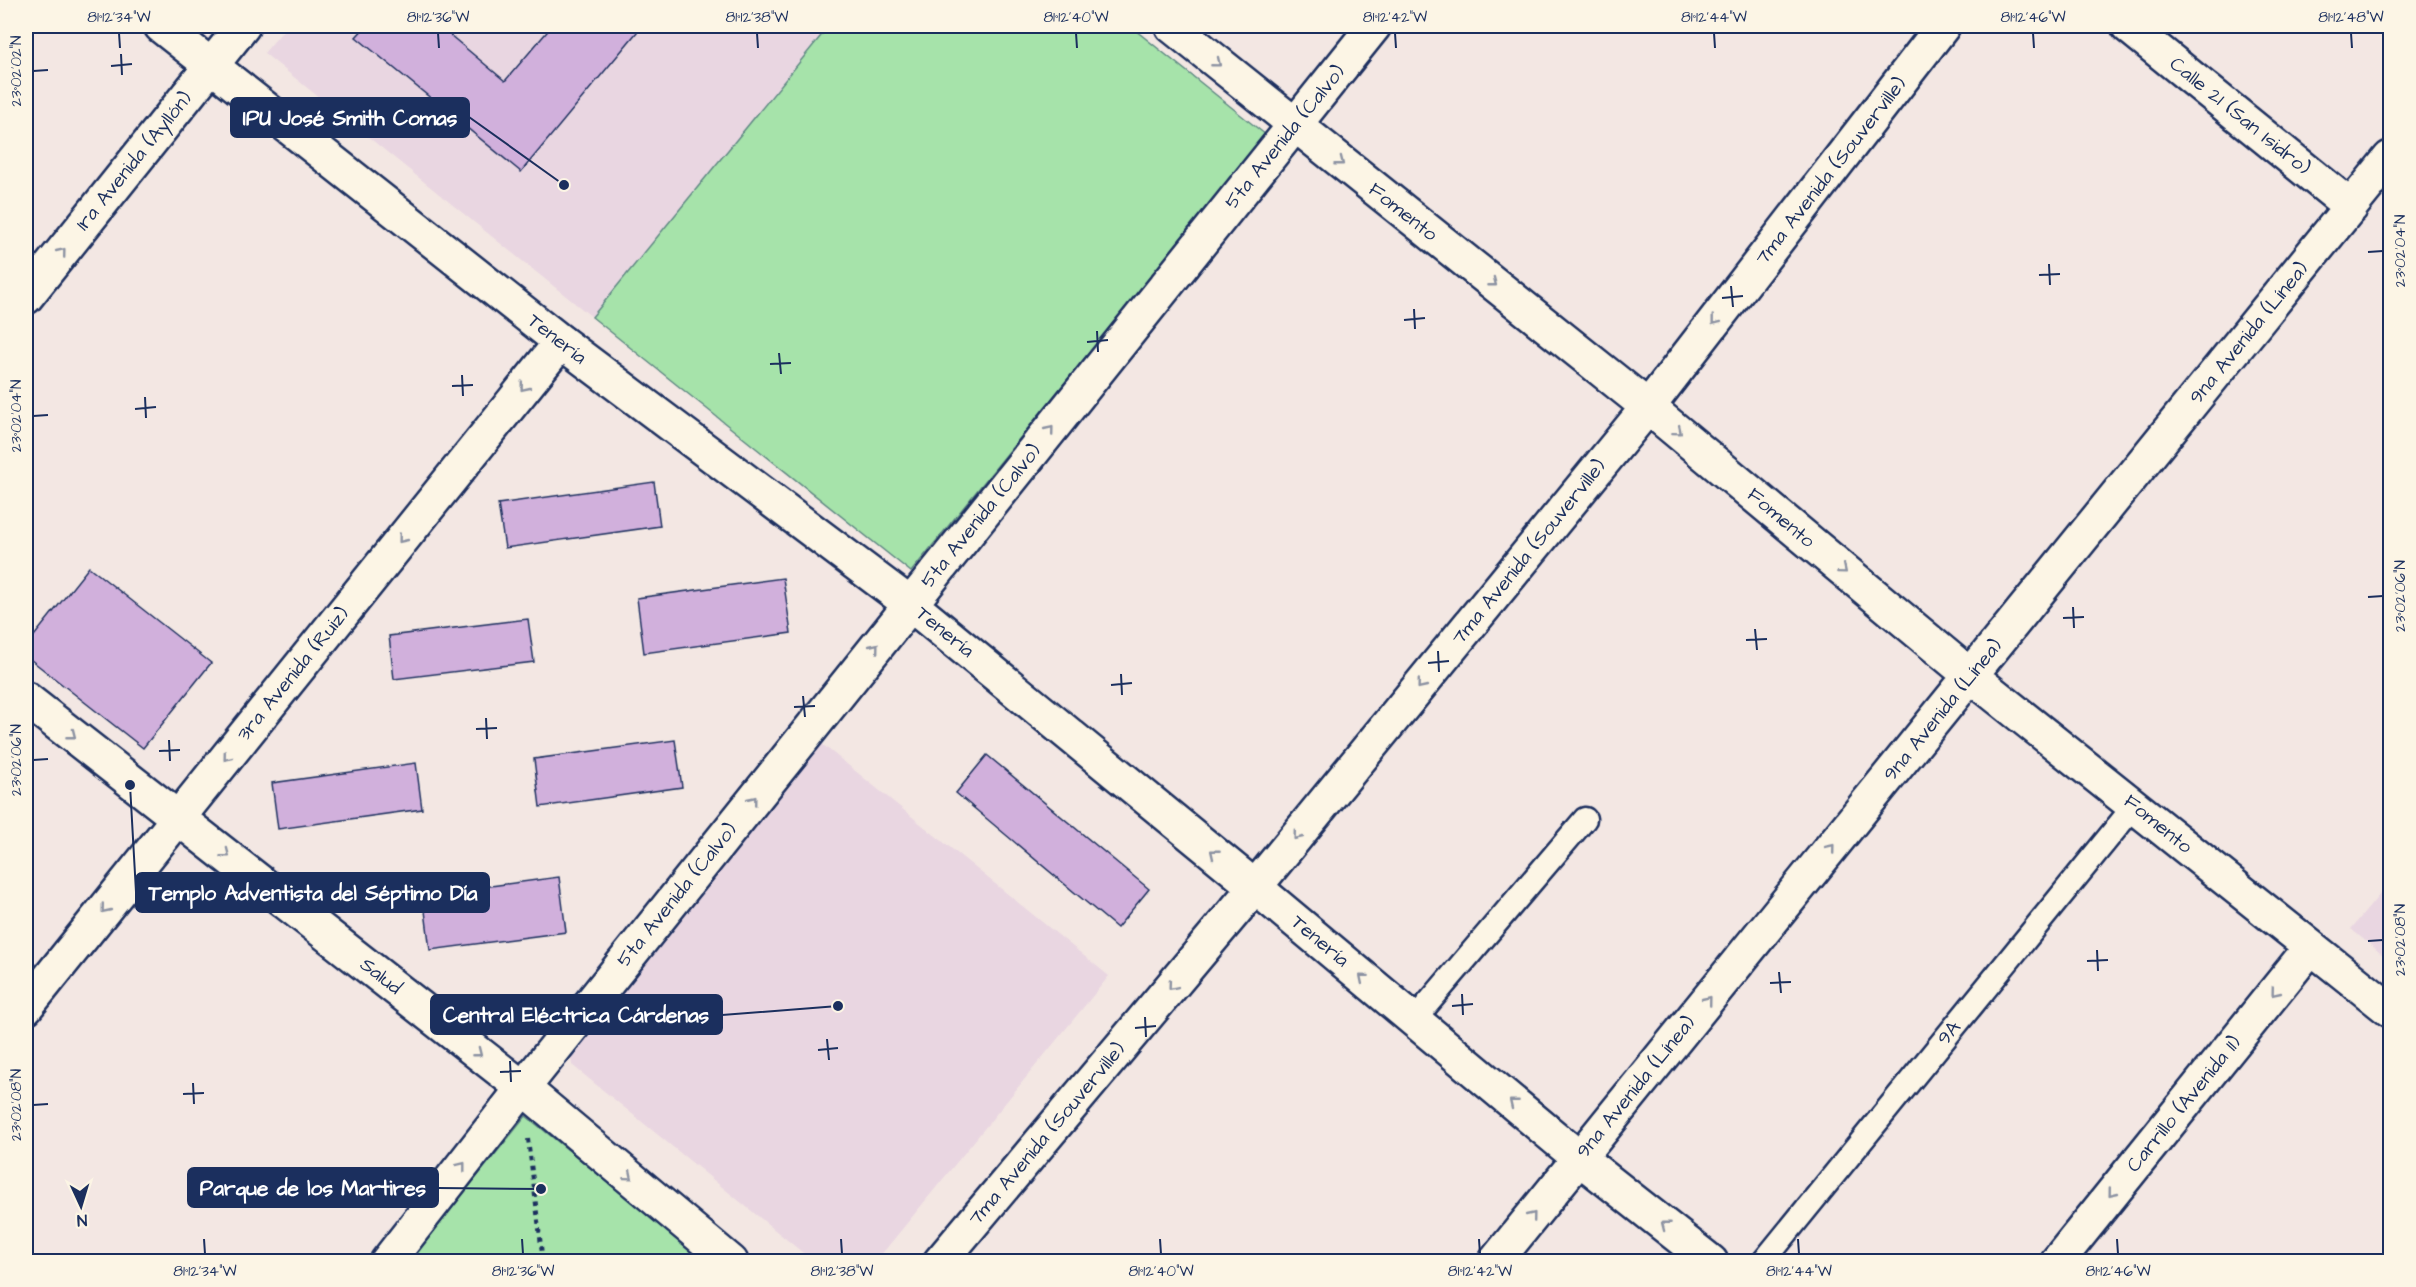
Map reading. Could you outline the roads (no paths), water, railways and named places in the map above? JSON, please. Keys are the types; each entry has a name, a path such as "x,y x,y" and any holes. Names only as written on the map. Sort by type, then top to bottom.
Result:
{"street":[{"name":"Tenería","path":"161,26 561,342 910,604 1256,887 1579,1158 1711,1262"},
{"name":"1ra Avenida (Ayllón)","path":"26,297 243,26"},
{"name":"Fomento","path":"1172,26 1294,126 1648,407 1971,676 2391,1010"},
{"name":"5ta Avenida (Calvo)","path":"387,1262 523,1088 1374,26"},
{"name":"7ma Avenida (Souverville)","path":"940,1262 1256,887 1648,407 1943,26"},
{"name":"Calle 21 (San Isidro)","path":"2128,26 2351,207"},
{"name":"9na Avenida (Línea)","path":"1495,1262 2391,158"},
{"name":"3ra Avenida (Ruiz)","path":"26,1007 561,342"},
{"name":"Salud","path":"26,699 523,1088 731,1262"},
{"name":"Carrillo (Avenida 11)","path":"2057,1262 2311,947"}],"lane":[{"name":"9A","path":"1763,1262 2135,806"},
{"path":"1413,1021 1585,819"}],"place":[{"name":"IPU José Smith Comas","path":"564,185"},
{"name":"Templo Adventista del Séptimo Día","path":"130,785"},
{"name":"Central Eléctrica Cárdenas","path":"838,1006"},
{"name":"Parque de los Martires","path":"541,1189"}]}
